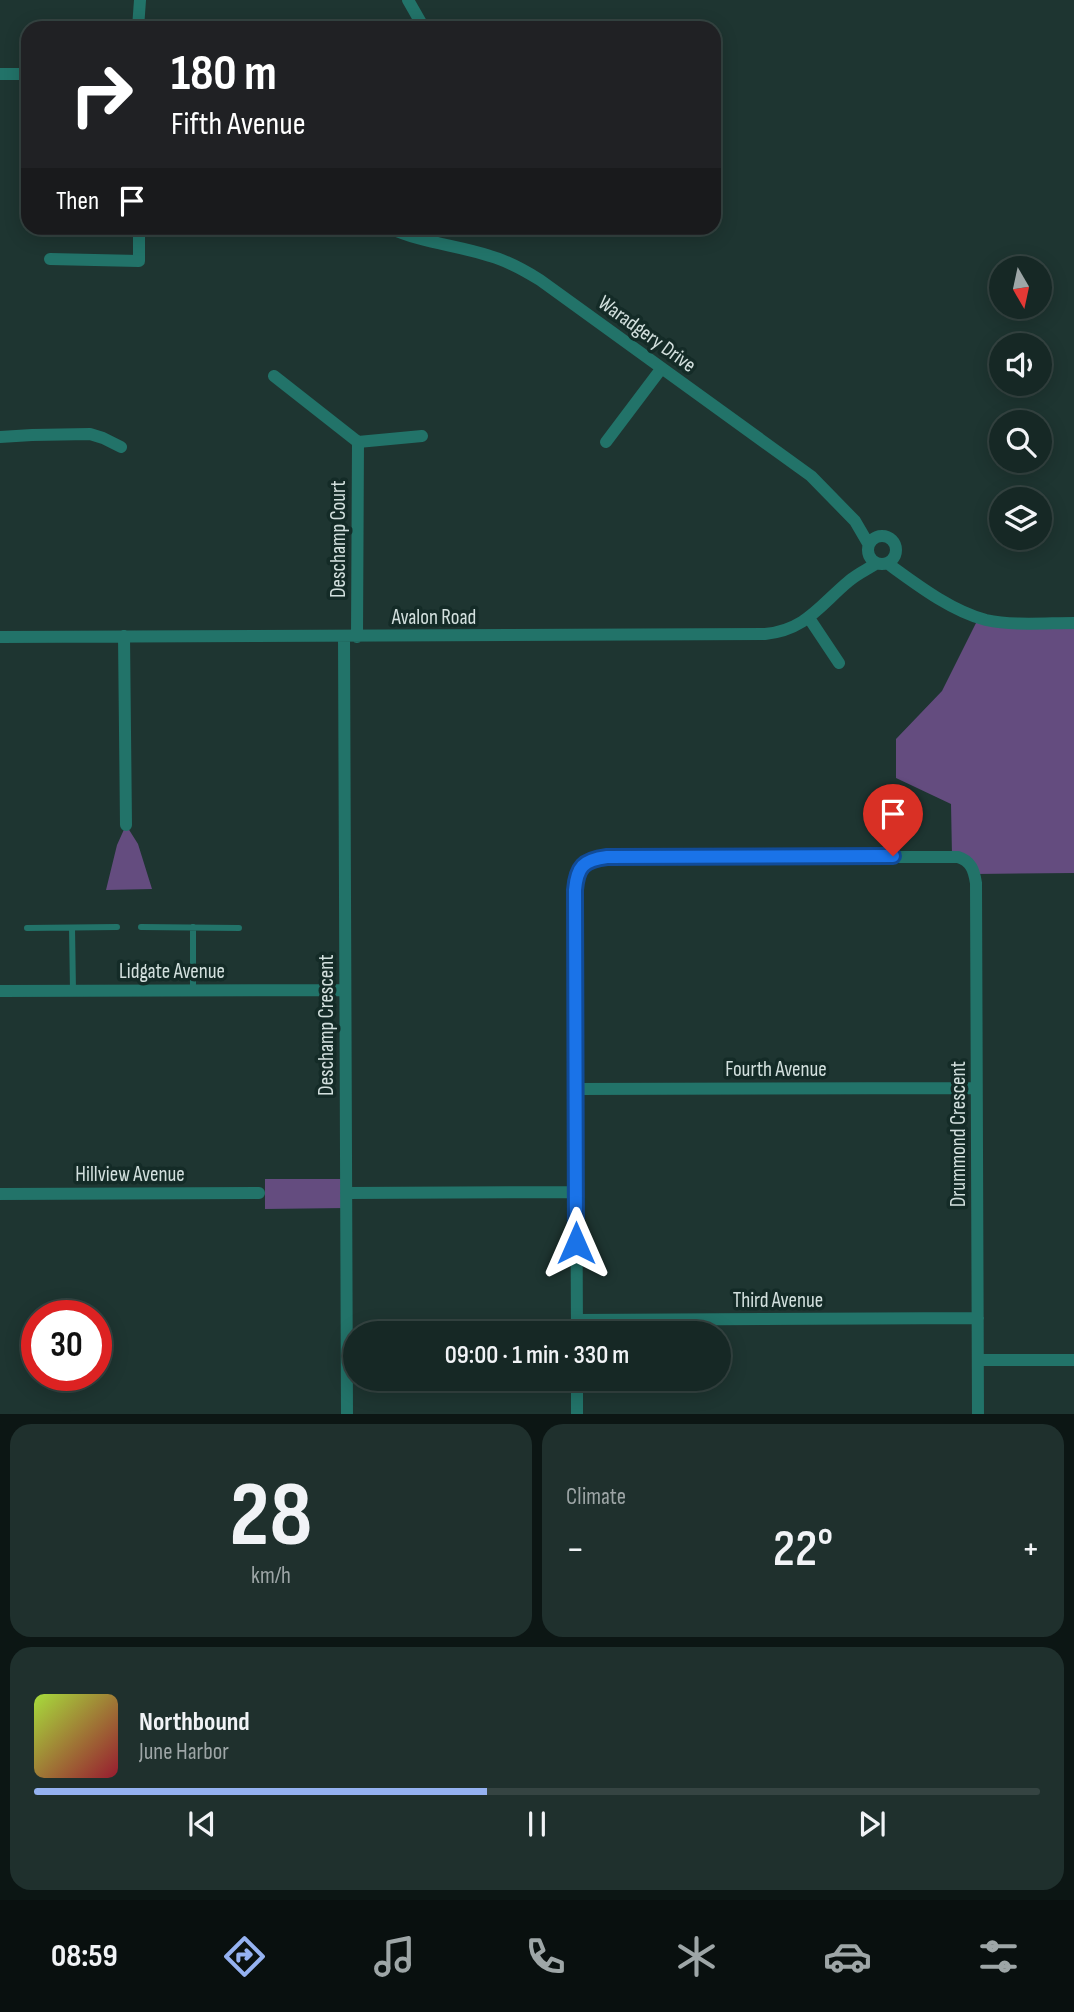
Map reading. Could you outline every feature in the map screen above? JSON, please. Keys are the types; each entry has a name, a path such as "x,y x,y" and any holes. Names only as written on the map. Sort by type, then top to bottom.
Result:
{"street":[{"path":"140,0 140,21"},
{"path":"408,0 420,21"},
{"path":"0,74 21,74"},
{"path":"50,259 139,261 139,235"},
{"name":"Waradgery Drive","path":"409,235 431,243 490,256 525,271 631,344 661,369 802,470 824,488 855,521 881,536"},
{"path":"607,442 661,369"},
{"path":"274,376 358,442 422,436"},
{"path":"0,437 90,435 121,447"},
{"name":"Deschamp Court","path":"351,637 358,442"},
{"name":"Waradgery Drive","path":"855,521 868,549"},
{"path":"914,581 896,553 893,540 885,536 873,539 868,549 871,559 914,581 949,605 988,620 1074,623"},
{"name":"Avalon Road","path":"850,580 868,549"},
{"path":"882,563 896,553"},
{"name":"Avalon Road","path":"0,637 765,634 790,629 809,618 850,580 882,563"},
{"path":"809,618 839,663"},
{"path":"124,636 126,825"},
{"name":"Deschamp Crescent","path":"347,1413 345,990 351,637"},
{"name":"Drummond Crescent","path":"576,1089 575,890 579,871 585,863 607,857 952,856 963,859 973,869 976,883 978,1413"},
{"name":"Lidgate Avenue","path":"0,991 345,990"},
{"name":"Fourth Avenue","path":"576,1089 976,1088"},
{"path":"576,1089 577,1321"},
{"path":"346,1193 576,1192"},
{"name":"Hillview Avenue","path":"0,1194 260,1193"},
{"name":"Third Avenue","path":"731,1324 978,1318"},
{"path":"978,1360 1074,1360"},
{"path":"577,1391 577,1413"}],"lane":[{"path":"27,928 117,927"},
{"path":"141,927 239,928"},
{"path":"193,927 193,990"},
{"path":"72,928 73,990"}],"shaded area":[{"path":"979,617 1074,623 1074,873 975,874 952,856 951,804 896,778 896,739 942,691"},
{"path":"126,825 138,844 152,889 106,890 117,845"},
{"path":"265,1179 346,1179 346,1208 265,1209"}],"route":[{"path":"576,1243 575,890 580,868 592,860 607,857 893,856"}]}
